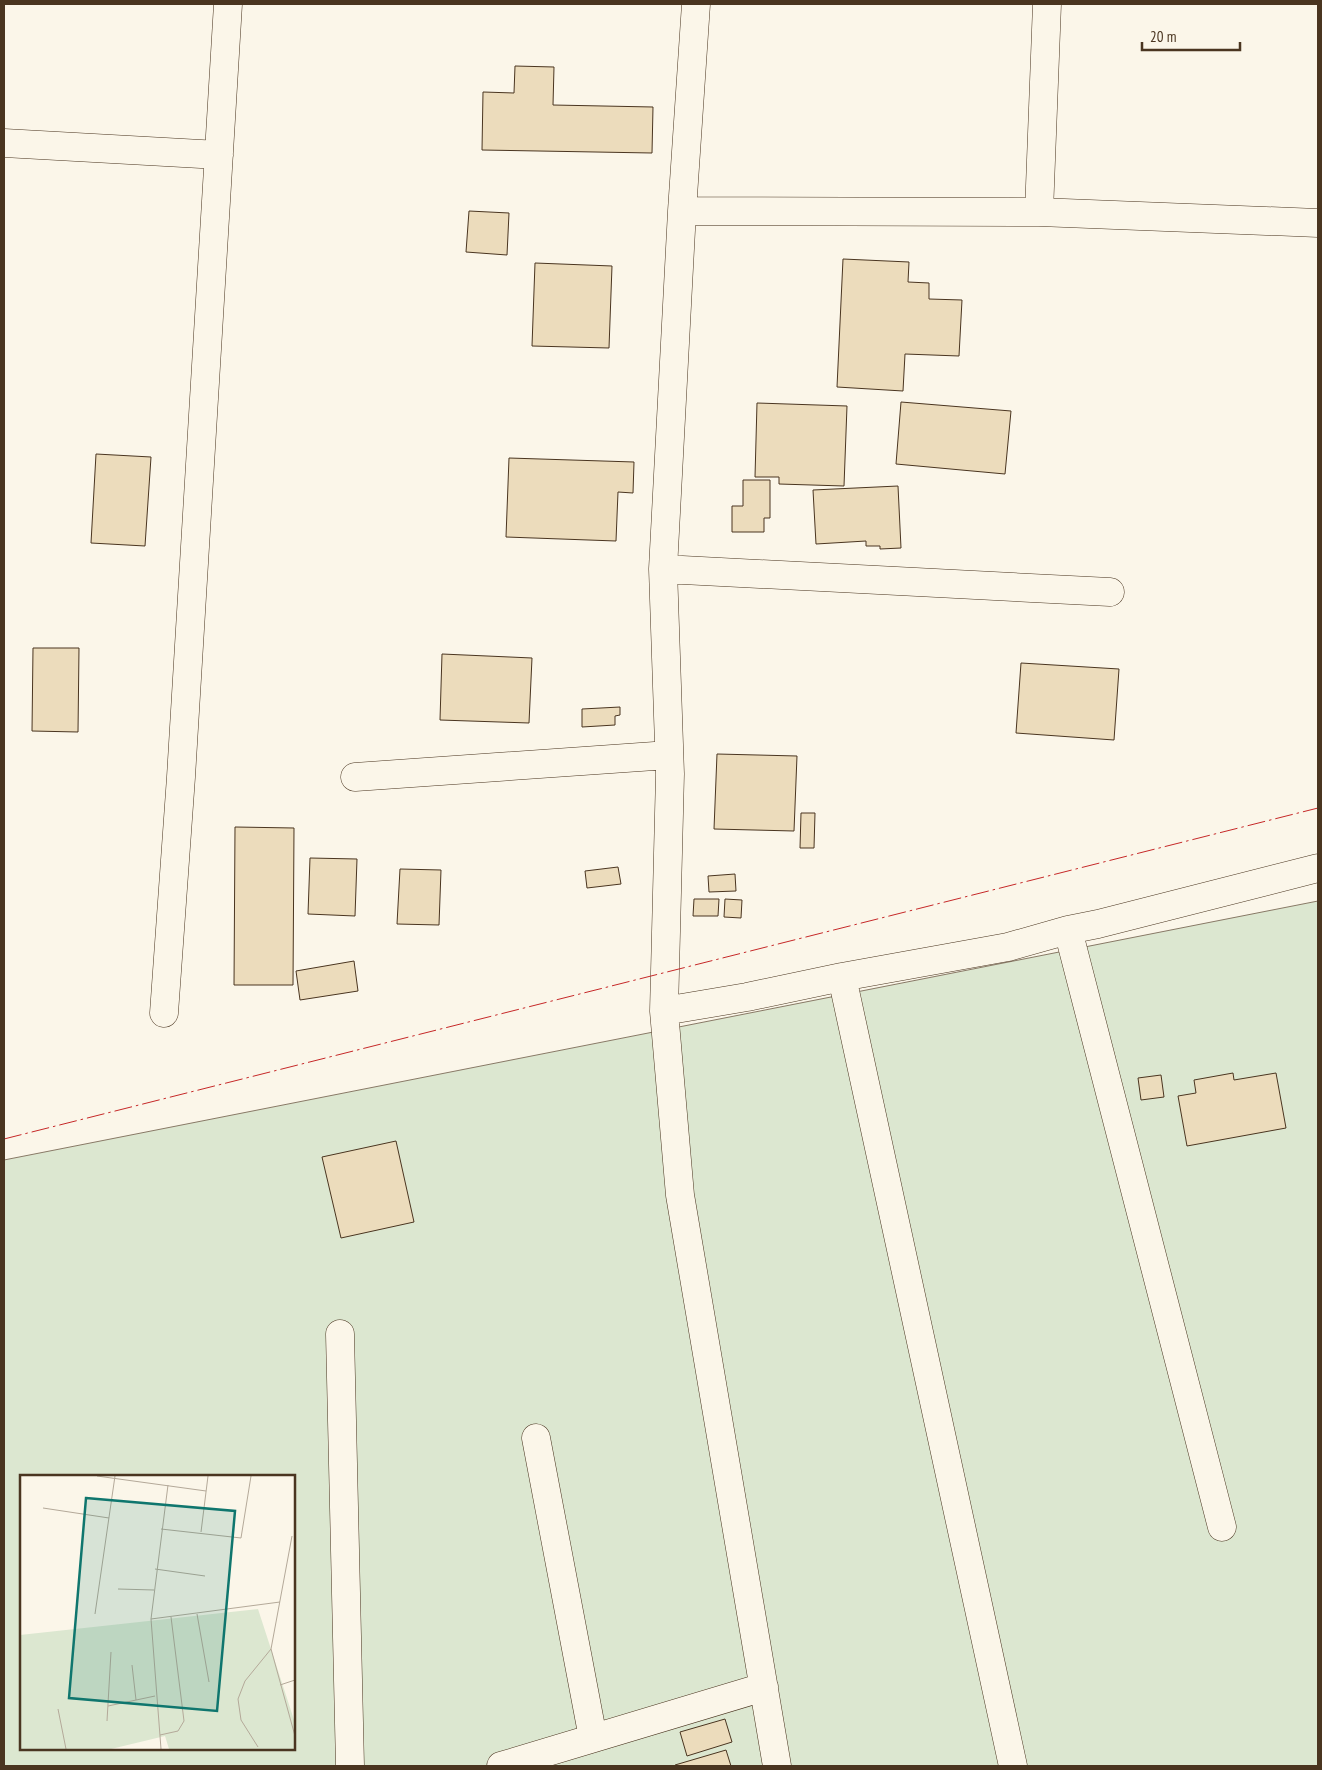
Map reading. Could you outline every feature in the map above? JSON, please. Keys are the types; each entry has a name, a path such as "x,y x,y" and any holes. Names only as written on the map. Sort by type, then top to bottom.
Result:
{"street":[{"path":"164,1014 181,787 228,4"},
{"path":"696,4 682,211 663,569 669,755 664,1011 680,1195 778,1766"},
{"path":"1039,212 1047,4"},
{"path":"4,143 219,155"},
{"path":"682,211 1039,212 1318,223"},
{"path":"663,569 1110,592"},
{"path":"355,777 669,755"},
{"path":"664,1011 1008,947 1068,930 1318,868"},
{"path":"1068,930 1222,1527"},
{"path":"842,977 1013,1766"},
{"path":"340,1334 350,1766"},
{"path":"536,1438 593,1738"},
{"path":"501,1766 764,1687"}],"green space":[{"path":"1318,901 1318,1766 4,1766 4,1160"}],"building":[{"path":"515,66 554,67 553,105 653,107 652,153 482,150 483,92 514,93"},
{"path":"469,211 509,213 507,255 466,252"},
{"path":"843,259 909,262 908,282 929,283 929,299 962,300 959,356 905,354 903,391 837,387"},
{"path":"535,263 612,266 609,348 532,346"},
{"path":"901,402 1011,411 1005,474 896,464"},
{"path":"757,403 847,406 844,486 779,484 779,477 755,477"},
{"path":"96,454 151,457 145,546 91,543"},
{"path":"509,458 634,462 633,493 618,492 616,541 506,537"},
{"path":"743,480 770,480 770,518 764,518 764,532 732,532 732,506 743,506"},
{"path":"898,486 901,548 880,549 880,546 866,546 866,541 816,544 813,490"},
{"path":"33,648 79,648 78,732 32,731"},
{"path":"442,654 532,658 529,723 440,720"},
{"path":"1021,663 1119,669 1114,740 1016,733"},
{"path":"620,707 620,715 615,716 615,725 582,727 582,709"},
{"path":"717,754 797,756 794,831 714,829"},
{"path":"801,813 815,813 814,848 800,848"},
{"path":"235,827 294,828 293,985 234,985"},
{"path":"310,858 357,859 355,916 308,914"},
{"path":"618,867 621,884 587,888 585,871"},
{"path":"400,869 441,870 439,925 397,924"},
{"path":"735,874 736,891 709,892 708,876"},
{"path":"694,899 719,899 718,916 693,916"},
{"path":"725,899 742,900 741,918 724,917"},
{"path":"354,961 358,991 300,1000 296,971"},
{"path":"1233,1073 1234,1080 1276,1073 1286,1128 1187,1146 1178,1096 1196,1093 1194,1080"},
{"path":"1161,1075 1164,1097 1141,1100 1138,1078"},
{"path":"396,1141 414,1222 341,1238 322,1157"},
{"path":"725,1719 732,1742 687,1756 680,1732"},
{"path":"726,1750 731,1766 675,1766 675,1765"}],"power":[{"path":"4,1139 1318,808"}]}
